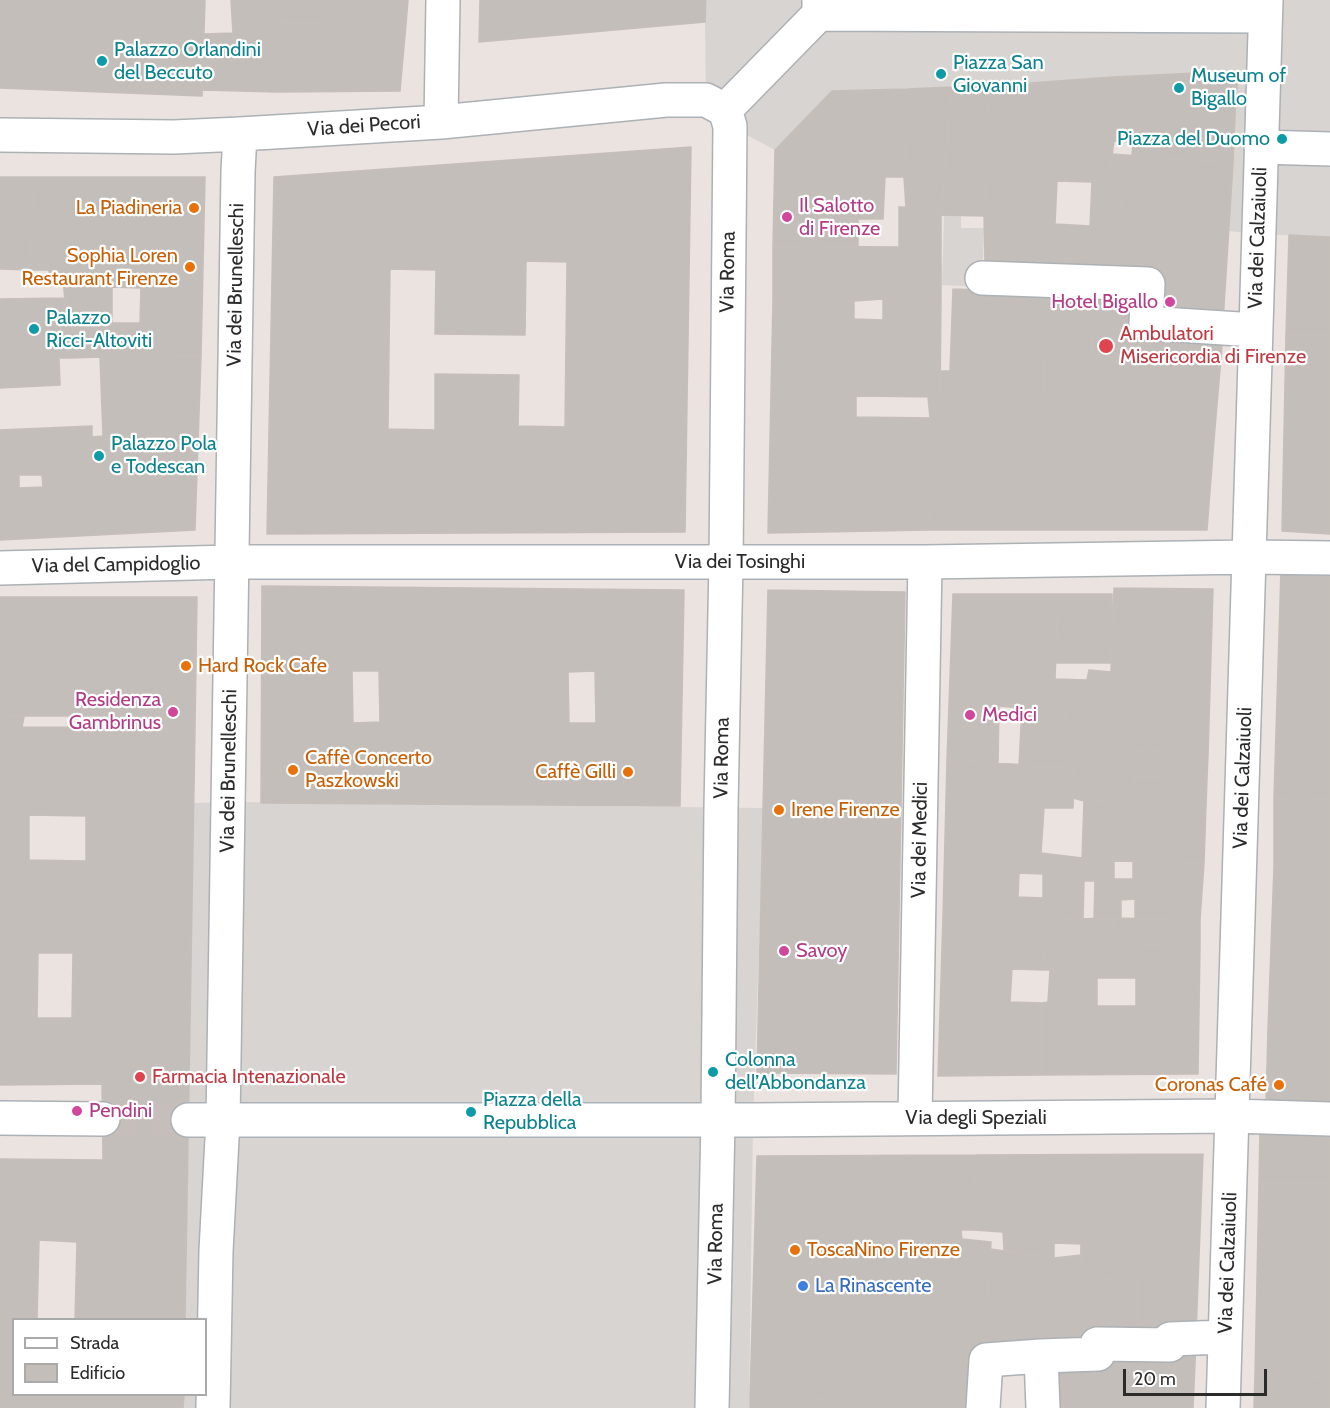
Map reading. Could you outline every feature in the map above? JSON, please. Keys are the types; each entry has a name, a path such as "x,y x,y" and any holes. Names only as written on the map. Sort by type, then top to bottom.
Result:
{"street":[{"path":"441,122 442,0"},
{"path":"725,110 819,7 1256,11 1261,147 1330,149"},
{"name":"Via dei Pecori","path":"0,135 174,138 441,122 666,100 706,100 725,110"},
{"name":"Via Roma","path":"712,1408 726,562 730,126 725,110"},
{"name":"Via dei Brunelleschi","path":"213,1408 216,1251 223,1120 240,134"},
{"name":"Via dei Calzaiuoli","path":"1223,1408 1261,147"},
{"path":"982,278 1148,284 1146,323 1255,330"},
{"name":"Via dei Tosinghi","path":"231,562 925,562 1330,558"},
{"name":"Via del Campidoglio","path":"0,568 231,562"},
{"name":"Via dei Medici","path":"915,1118 925,562"},
{"name":"Via degli Speziali","path":"718,1120 1233,1116 1330,1119"},
{"path":"0,1118 103,1119"},
{"path":"188,1120 718,1120"},
{"path":"983,1408 986,1360 1098,1354 1097,1344 1170,1345 1170,1339 1225,1337"},
{"path":"1041,1356 1043,1408"}],"shaded area":[{"name":"Piazza San Giovanni","path":"707,0 1330,0 1330,237 1229,231 1237,71 989,86 832,91 775,150 730,126 706,100"},
{"path":"944,216 961,216 961,228 984,228 982,287 942,285"},
{"name":"Piazza della Repubblica","path":"194,803 764,808 753,1120 749,1408 183,1408 184,1396 207,1396 207,1318 185,1318"}],"building":[{"name":"Palazzo Orlandini del Beccuto","path":"0,0 205,0 202,96 0,88"},
{"path":"231,0 279,0 282,37 277,37 277,92 202,90 204,34 233,33"},
{"path":"279,0 408,0 406,24 281,23"},
{"path":"480,0 706,0 705,22 479,42"},
{"path":"281,23 406,24 400,91 277,92 277,37 282,37"},
{"path":"1238,71 1235,115 1116,123 1113,77"},
{"path":"1113,77 1116,123 1110,173 1123,173 1117,267 985,262 984,216 989,86","holes":["1057,181 1092,182 1090,226 1055,224"]},
{"path":"989,86 984,216 941,215 952,87"},
{"path":"952,87 941,208 906,208 904,177 907,89"},
{"path":"907,89 904,177 885,177 883,219 858,219 858,247 773,246 775,150 832,91"},
{"path":"1235,115 1233,163 1132,155 1133,142 1113,141 1116,123"},
{"path":"691,147 685,532 267,534 274,177","holes":["526,261 567,262 565,427 518,426 519,375 435,374 435,430 388,429 390,269 436,270 435,334 525,335"]},
{"path":"1112,154 1233,163 1223,322 1154,315 1117,267 1123,173 1110,173"},
{"path":"0,177 34,177 30,270 0,269"},
{"path":"34,177 205,177 201,356 70,358 63,279 49,281 49,270 30,270","holes":["112,287 141,288 140,323 112,323"]},
{"path":"899,207 941,208 941,300 773,299 773,246 899,247"},
{"path":"1289,235 1330,237 1330,335 1286,335"},
{"path":"953,289 1140,295 1138,330 1092,331 1092,356 1044,358 1044,397 940,397 940,371 950,371"},
{"name":"Palazzo Ricci-Altoviti","path":"64,298 70,358 59,358 60,385 0,388 0,299"},
{"path":"773,299 854,301 854,319 883,320 883,299 941,300 940,397 856,396 856,417 930,418 929,530 768,533"},
{"path":"1092,331 1151,331 1141,432 1214,440 1207,530 929,530 930,418 928,397 1044,397 1044,358 1092,356"},
{"path":"1151,331 1223,334 1214,440 1141,432"},
{"path":"1286,335 1330,335 1330,534 1282,531"},
{"name":"Palazzo Pola e Todescan","path":"201,356 195,530 0,540 0,430 92,426 92,437 103,436 100,357","holes":["19,475 42,475 43,487 19,488"]},
{"path":"1281,570 1330,571 1330,799 1274,798"},
{"path":"262,586 684,590 680,806 261,803","holes":["352,671 379,671 380,722 353,723","595,671 596,723 569,723 568,672"]},
{"path":"1114,588 1213,589 1208,755 1075,746 1075,722 1066,721 1066,708 1087,680 1089,670 1111,672"},
{"path":"768,590 905,592 896,1074 757,1073"},
{"path":"953,594 1058,594 1055,679 1087,680 1066,708 1066,721 1075,722 1074,768 1019,765 1022,708 999,706 998,763 947,760"},
{"path":"1058,594 1112,594 1111,663 1056,663"},
{"path":"0,597 197,597 195,728 110,728 108,716 0,716"},
{"path":"0,716 24,717 22,727 195,728 185,1318 75,1318 77,1242 39,1240 37,1318 12,1318 12,1396 184,1396 183,1408 0,1408 0,1159 103,1160 102,1084 0,1085","holes":["29,815 86,816 86,861 29,860","38,953 73,953 72,1018 37,1018"]},
{"path":"1075,746 1208,755 1207,778 1134,777 1133,800 1084,801 1073,798"},
{"path":"947,760 1074,768 1073,808 1044,808 1041,853 1082,858 1083,919 943,917","holes":["1019,873 1043,874 1043,898 1018,897"]},
{"path":"1134,777 1207,778 1204,863 1082,858 1084,801 1133,800"},
{"path":"1274,798 1330,799 1330,869 1274,867"},
{"path":"1082,858 1114,861 1114,879 1133,879 1133,861 1204,863 1200,920 1135,919 1135,899 1121,900 1121,918 1094,919 1095,881 1084,881"},
{"path":"1274,867 1330,869 1330,947 1271,947"},
{"path":"943,917 1045,920 1044,970 1012,969 1010,1002 1042,1003 1042,1075 938,1076"},
{"path":"1113,918 1112,944 1200,947 1198,1074 1042,1075 1042,1003 1048,1002 1050,970 1044,970 1045,920","holes":["1097,978 1136,978 1136,1006 1097,1006"]},
{"path":"1113,918 1200,920 1200,947 1112,944"},
{"path":"1271,947 1330,947 1330,1030 1268,1029"},
{"path":"1268,1029 1330,1030 1330,1105 1266,1103"},
{"path":"1260,1124 1330,1128 1330,1183 1259,1183"},
{"path":"1203,1154 1196,1334 1137,1337 1137,1278 1080,1279 1081,1244 1054,1243 1054,1258 1004,1250 1003,1232 973,1230 976,1155"},
{"path":"976,1155 973,1230 961,1230 962,1239 991,1242 985,1356 971,1408 853,1408 852,1400 750,1397 757,1156"},
{"path":"1259,1183 1330,1183 1330,1378 1255,1375"},
{"path":"990,1249 1054,1258 1081,1255 1074,1352 985,1356"},
{"path":"1137,1278 1137,1342 1074,1352 1080,1279"},
{"path":"1196,1341 1193,1408 1047,1408 1043,1360"},
{"path":"1255,1375 1330,1378 1330,1408 1254,1408"},
{"path":"750,1397 852,1400 853,1408 750,1408"}],"tunnel":[{"path":"103,1119 188,1120"}],"place":[{"name":"Palazzo Orlandini del Beccuto","path":"102,61"},
{"name":"Piazza San Giovanni","path":"941,74"},
{"name":"Museum of Bigallo","path":"1179,88"},
{"name":"Piazza del Duomo","path":"1282,139"},
{"name":"La Piadineria","path":"194,208"},
{"name":"Il Salotto di Firenze","path":"787,217"},
{"name":"Sophia Loren Restaurant Firenze","path":"190,267"},
{"name":"Hotel Bigallo","path":"1170,302"},
{"name":"Palazzo Ricci-Altoviti","path":"34,329"},
{"name":"Ambulatori Misericordia di Firenze","path":"1106,346"},
{"name":"Palazzo Pola e Todescan","path":"99,456"},
{"name":"Hard Rock Cafe","path":"186,666"},
{"name":"Residenza Gambrinus","path":"173,712"},
{"name":"Medici","path":"970,715"},
{"name":"Caffè Concerto Paszkowski","path":"293,770"},
{"name":"Caffè Gilli","path":"628,772"},
{"name":"Irene Firenze","path":"779,810"},
{"name":"Savoy","path":"784,951"},
{"name":"Colonna dell’Abbondanza","path":"713,1072"},
{"name":"Farmacia Intenazionale","path":"140,1077"},
{"name":"Coronas Café","path":"1279,1085"},
{"name":"Pendini","path":"77,1111"},
{"name":"Piazza della Repubblica","path":"471,1112"},
{"name":"ToscaNino Firenze","path":"795,1250"},
{"name":"La Rinascente","path":"803,1286"}]}
